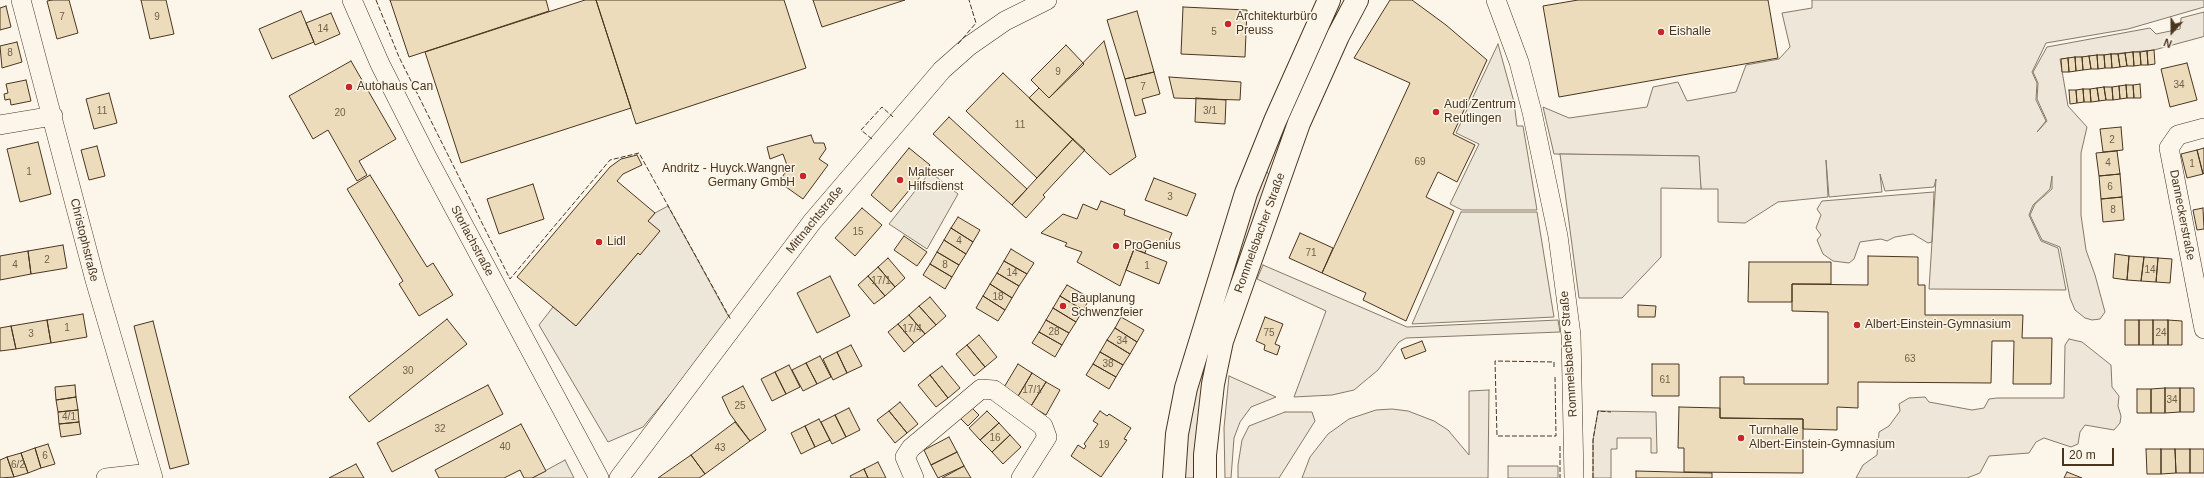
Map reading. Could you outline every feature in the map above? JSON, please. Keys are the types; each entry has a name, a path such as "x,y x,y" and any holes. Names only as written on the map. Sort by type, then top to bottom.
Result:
{"main road":[{"name":"Rommelsbacher Straße","path":"1174,478 1177,434 1186,388 1246,193 1324,1"},
{"name":"Rommelsbacher Straße","path":"1205,478 1205,455 1213,384 1222,341 1299,123 1355,4"}],"street":[{"name":"Christophstraße","path":"21,0 53,116 95,280 151,475"},
{"name":"Storlachstraße","path":"352,0 380,64 428,158 600,478"},
{"name":"Mittnachtstraße","path":"619,478 812,222 942,70 969,46 1005,21 1047,0"},
{"name":"Rommelsbacher Straße","path":"1496,0 1521,69 1549,188 1558,236 1571,336 1574,478"},
{"path":"1324,1 1355,4"},
{"path":"0,125 53,116"},
{"name":"Danneckerstraße","path":"2204,128 2178,135 2169,148 2204,329"},
{"path":"914,478 906,457 911,448 981,389 994,390 1043,426 1047,437 1021,478"},
{"path":"106,478 151,475"}],"shaded area":[{"path":"1812,0 2204,0 2204,7 2128,29 2046,43 2032,72 2037,83 2036,100 2046,121 2037,132 2047,121 2037,99 2038,83 2033,72 2047,47 2150,28 2156,34 2180,29 2181,18 2204,12 2204,36 2202,37 2154,50 2060,59 2068,106 2087,127 2081,153 2081,215 2086,250 2095,275 2105,312 2100,319 2092,320 2085,318 2075,310 2070,298 2060,247 2042,240 2030,215 2035,204 2052,189 2052,176 2050,189 2033,205 2029,215 2041,241 2058,248 2066,290 1929,289 1936,179 1934,187 1885,191 1880,174 1882,192 1829,197 1826,160 1828,197 1778,202 1745,223 1718,222 1718,189 1701,189 1698,156 1554,154 1543,107 1569,118 1647,107 1653,87 1678,82 1687,101 1736,92 1746,65 1779,59 1790,47 1782,13 1812,8"},
{"path":"1498,44 1514,102 1517,126 1523,126 1537,210 1462,210 1450,204 1479,144 1456,133"},
{"path":"1560,154 1699,156 1701,189 1661,188 1661,257 1622,298 1579,298"},
{"path":"930,172 958,194 927,249 889,224"},
{"path":"1267,172 1271,177 1221,309 1194,475 1193,478 1182,478 1188,417 1243,228 1265,173"},
{"path":"1934,192 1932,242 1928,243 1913,234 1895,237 1887,241 1881,239 1860,242 1854,259 1849,263 1833,261 1823,254 1817,240 1821,235 1816,228 1821,215 1817,209 1822,201"},
{"path":"668,206 731,321 643,427 608,442 539,325 553,307 576,326 638,253 640,255 648,221 655,213"},
{"path":"1461,212 1537,212 1554,317 1412,324"},
{"path":"1263,265 1407,327 1558,320 1560,332 1406,338 1399,342 1378,370 1354,390 1332,395 1294,397 1326,311 1257,279"},
{"path":"2069,339 2082,342 2111,365 2112,387 2119,396 2118,406 2121,416 2120,423 2114,430 2085,425 2080,432 2078,444 2071,447 2044,438 2036,442 2029,453 1989,456 1980,473 1967,478 1856,478 1863,465 1877,455 1879,432 1889,426 1900,411 1899,404 1909,398 1925,397 1929,402 1972,410 1984,408 1989,399 2064,398 2065,345"},
{"path":"1229,376 1276,397 1251,407 1240,422 1234,438 1231,478 1225,478 1224,428"},
{"path":"1489,390 1488,478 1302,478 1310,457 1328,434 1349,419 1376,410 1392,409 1408,411 1434,421 1448,430 1469,455 1469,391"},
{"path":"1598,411 1656,412 1657,453 1651,453 1651,438 1617,438 1617,449 1611,449 1611,478 1593,478 1593,440"},
{"path":"1285,412 1312,412 1315,421 1279,478 1238,478 1238,465 1242,440 1249,426"},
{"path":"565,460 574,478 532,478"},
{"path":"1508,466 1558,466 1558,478 1508,478"}],"building":[{"path":"69,0 78,33 57,39 47,1"},
{"path":"141,0 166,0 174,34 150,39"},
{"path":"390,0 546,0 549,11 409,57"},
{"path":"585,0 596,0 631,108 461,163 425,52"},
{"path":"596,0 784,0 806,68 636,124"},
{"path":"813,0 905,0 822,27"},
{"path":"1390,0 1412,0 1446,25 1487,60 1453,134 1475,145 1457,182 1438,172 1426,197 1454,211 1406,321 1363,300 1366,293 1322,273 1410,83 1354,58"},
{"name":"Eishalle","path":"1578,0 1768,0 1778,58 1559,97 1543,6"},
{"path":"6,6 11,27 0,30 0,8"},
{"path":"1183,7 1247,10 1245,57 1181,54"},
{"path":"301,11 314,42 272,59 259,29"},
{"path":"1137,11 1154,72 1125,79 1107,20"},
{"path":"331,13 340,34 315,45 306,23"},
{"path":"1104,41 1136,157 1110,175 1029,98 1039,88 1049,98"},
{"path":"17,42 22,62 2,68 0,46"},
{"path":"1066,45 1084,64 1049,98 1031,80"},
{"path":"2154,50 2155,64 2148,65 2147,51"},
{"path":"2147,51 2148,65 2141,65 2140,52"},
{"path":"2133,52 2140,52 2141,65 2134,66"},
{"path":"2133,52 2134,66 2127,66 2125,53"},
{"path":"2125,53 2127,66 2120,67 2118,54"},
{"path":"2111,54 2118,54 2120,67 2112,68"},
{"path":"2111,54 2112,68 2105,68 2104,55"},
{"path":"2097,55 2098,69 2091,69 2089,56"},
{"path":"2097,55 2104,55 2105,68 2098,69"},
{"path":"2089,56 2091,69 2083,70 2082,57"},
{"path":"2075,57 2076,71 2069,72 2068,58"},
{"path":"2075,57 2082,57 2083,70 2076,71"},
{"path":"2068,58 2069,72 2062,72 2061,59"},
{"path":"351,61 396,139 359,161 367,175 357,181 328,130 313,139 289,96"},
{"path":"2187,63 2197,100 2170,107 2161,69"},
{"path":"1154,72 1160,94 1142,99 1146,113 1135,116 1125,79"},
{"path":"1003,73 1073,139 1037,178 966,111"},
{"path":"1169,77 1241,82 1240,100 1174,98"},
{"path":"26,80 31,101 11,105 10,99 5,100 4,94 8,93 6,84"},
{"path":"2140,84 2141,98 2134,98 2133,85"},
{"path":"2126,85 2133,85 2134,98 2127,98"},
{"path":"2126,85 2127,98 2120,99 2119,86"},
{"path":"2119,86 2120,99 2113,100 2112,87"},
{"path":"2104,87 2112,87 2113,100 2106,100"},
{"path":"2104,87 2106,100 2099,101 2097,88"},
{"path":"2097,88 2099,101 2091,102 2090,89"},
{"path":"2083,89 2090,89 2091,102 2084,102"},
{"path":"2083,89 2084,102 2077,103 2076,90"},
{"path":"2069,90 2076,90 2077,103 2070,104"},
{"path":"109,93 117,123 94,129 86,99"},
{"path":"1196,98 1226,100 1225,124 1195,122"},
{"path":"949,117 1027,189 1012,205 933,134"},
{"path":"2121,127 2123,150 2103,152 2100,129"},
{"path":"811,135 814,143 824,143 826,149 819,159 828,165 803,199 779,182 788,168 783,154 770,159 767,147"},
{"path":"1073,139 1085,150 1043,195 1045,197 1026,218 1012,205"},
{"path":"38,142 51,194 20,202 7,149"},
{"path":"97,146 105,176 89,180 81,150"},
{"name":"Malteser Hilfsdienst","path":"909,148 930,165 891,212 871,195"},
{"path":"2204,148 2204,173 2203,174 2197,150"},
{"path":"2197,150 2203,174 2187,178 2181,154"},
{"path":"2117,151 2120,174 2099,176 2096,153"},
{"name":"Lidl","path":"637,155 642,165 623,174 617,181 655,213 648,221 660,231 640,255 638,253 576,326 517,277 610,167 621,159"},
{"path":"2120,174 2122,197 2101,199 2099,176"},
{"path":"370,175 427,267 433,263 453,295 419,316 399,284 403,281 347,189"},
{"path":"1154,178 1196,194 1187,216 1145,200"},
{"path":"533,184 544,219 499,234 487,199"},
{"path":"2122,197 2124,220 2103,222 2101,199"},
{"path":"1101,201 1125,210 1124,215 1172,233 1166,248 1149,241 1145,253 1134,249 1120,286 1077,262 1082,252 1065,246 1067,243 1041,233 1063,214 1077,219 1083,204 1097,210"},
{"path":"862,208 882,225 855,256 835,238"},
{"path":"2203,208 2204,229 2197,230 2193,210"},
{"path":"958,217 980,230 973,242 951,228"},
{"path":"951,228 973,242 966,254 944,240"},
{"path":"1300,233 1333,248 1322,273 1289,258"},
{"path":"904,236 927,252 917,266 894,250"},
{"path":"944,240 966,254 959,265 937,252"},
{"path":"63,245 67,268 31,274 28,251"},
{"path":"1011,249 1034,263 1027,274 1004,261"},
{"path":"1134,249 1167,262 1159,284 1126,270"},
{"path":"28,251 31,274 0,280 0,256"},
{"path":"937,252 959,265 952,277 930,264"},
{"path":"2115,254 2129,256 2127,280 2113,278"},
{"path":"1868,256 1918,257 1918,285 1925,285 1925,315 2023,315 2022,338 2052,338 2051,384 2013,384 2014,341 1992,341 1991,383 1858,382 1858,408 1837,407 1837,430 1803,429 1803,419 1720,418 1720,377 1744,377 1744,384 1828,384 1828,312 1792,311 1792,284 1868,285"},
{"path":"2129,256 2144,257 2141,281 2127,280"},
{"path":"2144,257 2158,258 2156,282 2141,281"},
{"path":"888,258 905,278 895,287 878,267"},
{"path":"2158,258 2172,259 2170,283 2156,282"},
{"path":"1004,261 1027,274 1019,286 997,273"},
{"path":"1749,262 1831,262 1831,284 1792,284 1792,302 1748,302"},
{"path":"930,264 952,277 945,289 923,275"},
{"path":"878,267 895,287 885,296 868,276"},
{"path":"997,273 1019,286 1012,298 990,284"},
{"path":"830,276 850,316 817,333 797,293"},
{"path":"868,276 885,296 874,304 858,285"},
{"path":"990,284 1012,298 1005,310 983,296"},
{"path":"1067,285 1090,298 1083,310 1060,296"},
{"path":"983,296 1005,310 998,321 976,308"},
{"path":"1060,296 1083,310 1076,322 1053,308"},
{"path":"930,297 946,316 936,325 919,306"},
{"path":"1638,305 1656,306 1655,317 1638,317"},
{"path":"919,306 936,325 925,334 909,315"},
{"path":"1053,308 1076,322 1069,333 1046,320"},
{"path":"83,314 87,337 51,343 47,320"},
{"path":"909,315 925,334 914,343 898,324"},
{"path":"1121,317 1144,330 1137,342 1115,328"},
{"path":"1265,317 1283,324 1275,344 1280,346 1277,355 1264,350 1265,345 1256,341"},
{"path":"447,319 467,344 369,422 349,397"},
{"path":"47,320 51,343 16,349 11,326"},
{"path":"1046,320 1069,333 1062,345 1039,332"},
{"path":"2125,320 2139,320 2139,345 2125,345"},
{"path":"2139,320 2153,320 2153,345 2139,345"},
{"path":"2153,320 2168,320 2168,345 2153,345"},
{"path":"2168,320 2182,321 2182,345 2168,345"},
{"path":"153,321 189,464 170,469 134,326"},
{"path":"898,324 914,343 904,352 888,332"},
{"path":"11,326 16,349 0,351 0,328"},
{"path":"1115,328 1137,342 1130,354 1107,340"},
{"path":"1039,332 1062,345 1055,357 1032,343"},
{"path":"979,335 997,357 985,367 967,345"},
{"path":"1107,340 1130,354 1123,365 1100,352"},
{"path":"1422,341 1426,351 1405,359 1401,349"},
{"path":"851,345 862,366 847,373 837,352"},
{"path":"967,345 985,367 974,376 956,354"},
{"path":"837,352 847,373 833,380 823,359"},
{"path":"1100,352 1123,365 1116,377 1093,364"},
{"path":"820,356 831,377 817,384 806,363"},
{"path":"806,363 817,384 803,391 792,370"},
{"path":"1018,364 1032,373 1017,398 1003,389"},
{"path":"1093,364 1116,377 1109,389 1086,375"},
{"path":"1652,364 1679,364 1679,396 1652,396"},
{"path":"789,365 800,387 786,394 775,372"},
{"path":"942,366 960,388 948,398 930,375"},
{"path":"775,372 786,394 772,401 761,379"},
{"path":"1032,373 1046,382 1031,406 1017,398"},
{"path":"930,375 948,398 936,407 918,385"},
{"path":"1046,382 1060,390 1046,415 1031,406"},
{"path":"75,385 76,397 56,400 55,387"},
{"path":"488,385 503,414 392,472 377,443"},
{"path":"743,386 766,430 750,441 730,414 722,397"},
{"path":"2165,388 2180,388 2180,412 2165,413"},
{"path":"2165,388 2165,413 2151,413 2151,389"},
{"path":"2180,388 2194,388 2194,412 2180,412"},
{"path":"2137,389 2151,389 2151,413 2137,413"},
{"path":"76,397 78,410 58,412 56,400"},
{"path":"900,402 918,424 907,433 889,411"},
{"path":"969,405 979,415 968,426 958,416"},
{"name":"Turnhalle Albert-Einstein-Gymnasium","path":"1679,407 1720,408 1720,418 1803,419 1803,473 1684,472 1684,448 1678,448"},
{"path":"849,408 860,430 846,437 835,415"},
{"path":"78,410 79,422 59,424 58,412"},
{"path":"889,411 907,433 895,443 877,420"},
{"path":"987,411 999,423 980,440 969,428"},
{"path":"1100,411 1107,416 1109,414 1131,428 1124,439 1127,440 1101,477 1071,456 1078,445 1084,449 1086,446 1084,444 1098,424 1093,421"},
{"path":"835,415 846,437 832,444 821,422"},
{"path":"819,419 830,440 815,447 805,426"},
{"path":"79,422 81,434 61,437 59,424"},
{"path":"735,422 750,441 705,474 691,455"},
{"path":"999,423 1010,435 992,452 980,440"},
{"path":"521,424 546,471 532,478 524,478 520,470 504,478 439,478 435,470"},
{"path":"805,426 815,447 801,454 791,433"},
{"path":"1010,435 1021,447 1003,464 992,452"},
{"path":"949,437 957,452 931,465 924,450"},
{"path":"48,444 55,464 41,468 35,448"},
{"path":"35,448 41,468 28,473 21,453"},
{"path":"2146,449 2161,449 2161,474 2147,474"},
{"path":"2161,449 2175,449 2176,473 2161,474"},
{"path":"2175,449 2190,449 2190,473 2176,473"},
{"path":"2190,449 2204,449 2204,473 2190,473"},
{"path":"957,452 964,466 938,478 931,465"},
{"path":"21,453 28,473 14,477 7,457"},
{"path":"691,455 705,474 699,478 658,478"},
{"path":"7,457 14,477 0,478 0,460"},
{"path":"878,462 886,478 868,478 864,469"},
{"path":"356,464 364,478 329,478"},
{"path":"964,466 971,478 942,478"},
{"path":"864,469 868,478 851,478 850,476"},
{"path":"1636,471 1712,473 1712,478 1636,478"},
{"path":"2067,472 2082,478 2064,478"}],"fence":[{"path":"376,0 399,57 510,279 610,160 639,153 731,320"},
{"path":"958,44 976,23 969,0"},
{"path":"872,139 861,130 882,107 893,117"},
{"path":"1554,367 1554,362 1495,361 1497,436 1556,436 1555,376"},
{"path":"1593,478 1593,440 1598,411 1611,412"},
{"path":"1560,446 1560,478"}],"place":[{"name":"Architekturbüro Preuss","path":"1228,24"},
{"name":"Eishalle","path":"1661,32"},
{"name":"Autohaus Can","path":"349,87"},
{"name":"Audi Zentrum Reutlingen","path":"1436,112"},
{"name":"Andritz - Huyck.Wangner Germany GmbH","path":"803,176"},
{"name":"Malteser Hilfsdienst","path":"900,180"},
{"name":"Lidl","path":"599,242"},
{"name":"ProGenius","path":"1116,246"},
{"name":"Bauplanung Schwenzfeier","path":"1063,306"},
{"name":"Albert-Einstein-Gymnasium","path":"1857,325"},
{"name":"Turnhalle Albert-Einstein-Gymnasium","path":"1741,438"}]}
